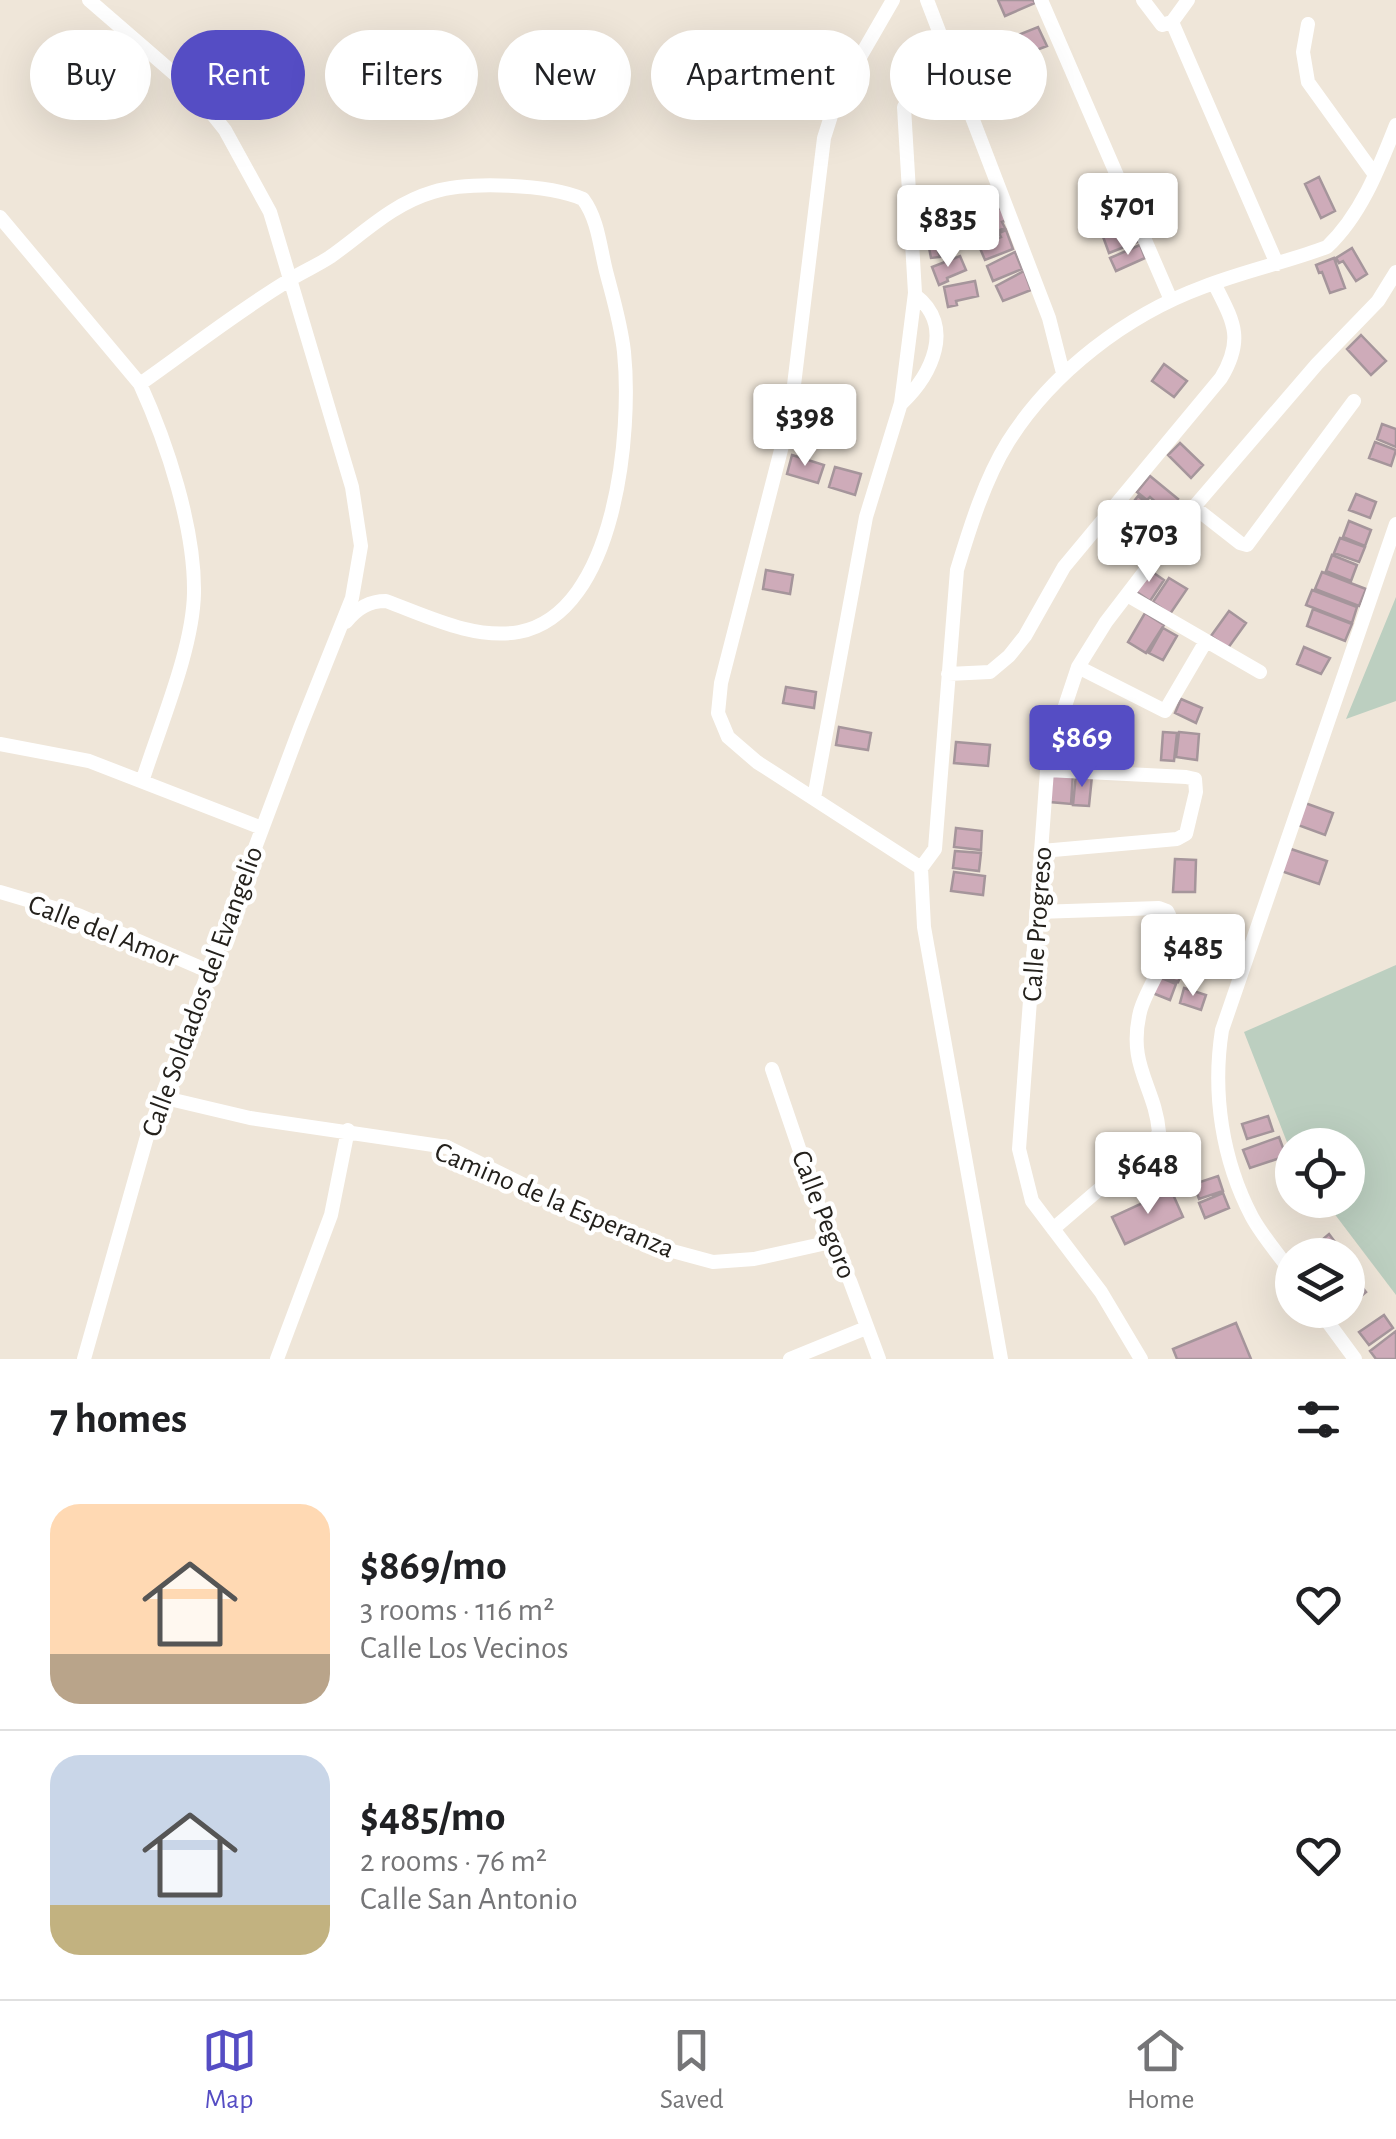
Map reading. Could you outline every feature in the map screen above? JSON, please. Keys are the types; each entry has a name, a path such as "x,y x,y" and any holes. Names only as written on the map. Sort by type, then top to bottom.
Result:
{"street":[{"name":"Calle Soldados del Evangelio","path":"84,1359 148,1133 340,630 359,567 360,523 270,212 226,130 192,90 90,0"},
{"path":"893,0 844,83 824,138 791,400 721,683 718,713 728,737 757,762 921,868"},
{"path":"927,0 1049,318 1064,373"},
{"path":"1041,0 1171,300"},
{"path":"1143,0 1162,25 1172,22 1188,0"},
{"path":"1172,22 1277,264"},
{"path":"1308,24 1303,52 1308,82 1374,175"},
{"path":"814,798 866,517 901,403 915,295 905,120"},
{"path":"1001,1359 924,928 921,868 935,849 957,570 970,526 1008,442 1064,373 1121,330 1171,300 1327,247 1345,230 1396,125"},
{"path":"140,384 291,279 332,256 402,204 435,191 473,186 555,190 584,199 591,209 621,326 625,358 624,442 618,491 600,552 562,607 522,631 495,634 464,628 386,601 373,602 351,615 340,630"},
{"path":"0,217 140,384 152,410 181,506 194,590 186,640 143,780"},
{"name":"Calle Progreso","path":"1141,1359 1101,1292 1032,1201 1019,1149 1048,758 1078,666 1126,595 1194,507 1317,364 1378,302 1396,272"},
{"path":"948,674 990,672 1009,656 1026,636 1064,567 1221,378 1232,360 1236,341 1233,321 1214,283"},
{"path":"901,403 920,385 932,366 935,348 932,315 927,304 915,295"},
{"path":"1194,507 1240,544 1247,545 1354,401"},
{"path":"1275,1249 1254,1220 1239,1189 1218,1102 1217,1060 1222,1030 1396,524"},
{"path":"1126,595 1260,672"},
{"path":"1078,666 1164,710 1206,642"},
{"path":"0,744 56,752 143,780 262,828"},
{"path":"1042,851 1177,840 1186,834 1196,792 1195,779 1186,777 1047,770"},
{"name":"Calle del Amor","path":"0,892 78,915 208,971"},
{"path":"1037,912 1160,908 1168,911 1172,919 1168,947 1147,991 1135,1038 1138,1066 1159,1132 1153,1143 1053,1229"},
{"name":"Calle Pegoro","path":"772,1069 831,1242 879,1359"},
{"name":"Camino de la Esperanza","path":"161,1097 250,1118 446,1147 639,1242 694,1258 713,1262 754,1259 831,1242"},
{"path":"276,1359 332,1216 348,1130"},
{"path":"790,1359 866,1328"},
{"path":"1333,1328 1355,1359"}],"green space":[{"path":"1396,597 1396,701 1346,719"},
{"path":"1396,965 1396,1295 1365,1254 1365,1238 1353,1238 1338,1218 1365,1218 1365,1128 1281,1128 1244,1032"}],"building":[{"path":"998,0 1033,0 1035,3 1005,16"},
{"path":"1319,177 1335,211 1321,218 1305,184"},
{"path":"1003,207 1009,219 1002,222 1005,228 974,241 967,222"},
{"path":"953,209 955,225 928,232 926,212"},
{"path":"1130,223 1137,242 1109,253 1102,234"},
{"path":"1006,230 1013,249 985,260 979,246 1001,237 999,233"},
{"path":"958,231 960,248 938,251 940,257 931,258 927,237"},
{"path":"1140,245 1145,258 1116,271 1110,258"},
{"path":"1352,248 1367,274 1356,281 1343,261 1339,263 1336,258"},
{"path":"1015,252 1022,269 993,281 987,266"},
{"path":"960,256 966,270 939,285 932,267"},
{"path":"1334,258 1345,288 1330,293 1316,265"},
{"path":"1024,271 1031,290 1003,301 996,286"},
{"path":"975,281 978,296 948,307 944,287"},
{"path":"1361,335 1386,361 1371,375 1347,349"},
{"path":"1164,364 1187,381 1174,397 1152,381"},
{"path":"1382,424 1396,429 1396,447 1377,439"},
{"path":"1375,442 1396,450 1391,466 1369,458"},
{"path":"1180,443 1203,465 1191,478 1168,455"},
{"path":"792,455 824,465 818,483 787,474"},
{"path":"835,467 861,474 855,495 829,487"},
{"path":"1150,476 1178,499 1170,509 1137,492"},
{"path":"1356,494 1376,502 1370,518 1349,510"},
{"path":"1138,496 1167,519 1157,532 1128,509"},
{"path":"1349,521 1371,530 1365,546 1343,537"},
{"path":"1340,538 1365,547 1359,562 1334,553"},
{"path":"1332,555 1357,565 1351,581 1326,571"},
{"path":"1148,569 1164,580 1150,601 1134,590"},
{"path":"766,570 793,575 790,594 763,589"},
{"path":"1322,572 1366,589 1359,606 1315,589"},
{"path":"1169,578 1187,589 1170,614 1153,602"},
{"path":"1312,590 1357,607 1352,623 1306,605"},
{"path":"1313,609 1352,624 1345,641 1307,626"},
{"path":"1229,611 1246,623 1228,648 1211,636"},
{"path":"1145,613 1164,625 1146,653 1128,642"},
{"path":"1163,628 1177,636 1163,660 1149,653"},
{"path":"1304,647 1330,658 1321,674 1297,664"},
{"path":"786,687 816,692 814,708 783,703"},
{"path":"1181,699 1202,708 1196,723 1175,713"},
{"path":"839,727 871,733 868,750 836,745"},
{"path":"1163,732 1177,733 1174,761 1161,760"},
{"path":"1179,732 1199,734 1197,760 1176,757"},
{"path":"956,742 990,745 988,766 954,763"},
{"path":"1052,771 1073,773 1071,804 1050,802"},
{"path":"1076,774 1092,776 1089,806 1073,805"},
{"path":"1305,803 1333,813 1325,835 1298,825"},
{"path":"956,828 982,831 981,850 954,847"},
{"path":"1288,848 1327,861 1319,884 1281,871"},
{"path":"955,851 981,853 979,871 953,868"},
{"path":"1175,859 1196,860 1195,892 1173,892"},
{"path":"954,872 985,876 983,895 951,891"},
{"path":"1175,936 1196,945 1188,962 1168,953"},
{"path":"1166,956 1186,964 1178,982 1159,974"},
{"path":"1157,976 1176,984 1170,1000 1150,992"},
{"path":"1184,988 1206,995 1201,1010 1180,1003"},
{"path":"1268,1116 1273,1131 1247,1139 1242,1124"},
{"path":"1275,1138 1275,1160 1250,1168 1243,1150"},
{"path":"1218,1176 1223,1191 1199,1199 1194,1184"},
{"path":"1171,1190 1183,1217 1125,1244 1112,1217"},
{"path":"1223,1193 1229,1208 1205,1218 1199,1203"},
{"path":"1384,1315 1393,1328 1369,1345 1359,1332"},
{"path":"1236,1323 1251,1359 1177,1359 1173,1349"},
{"path":"1396,1331 1396,1359 1376,1359 1370,1351"}]}
